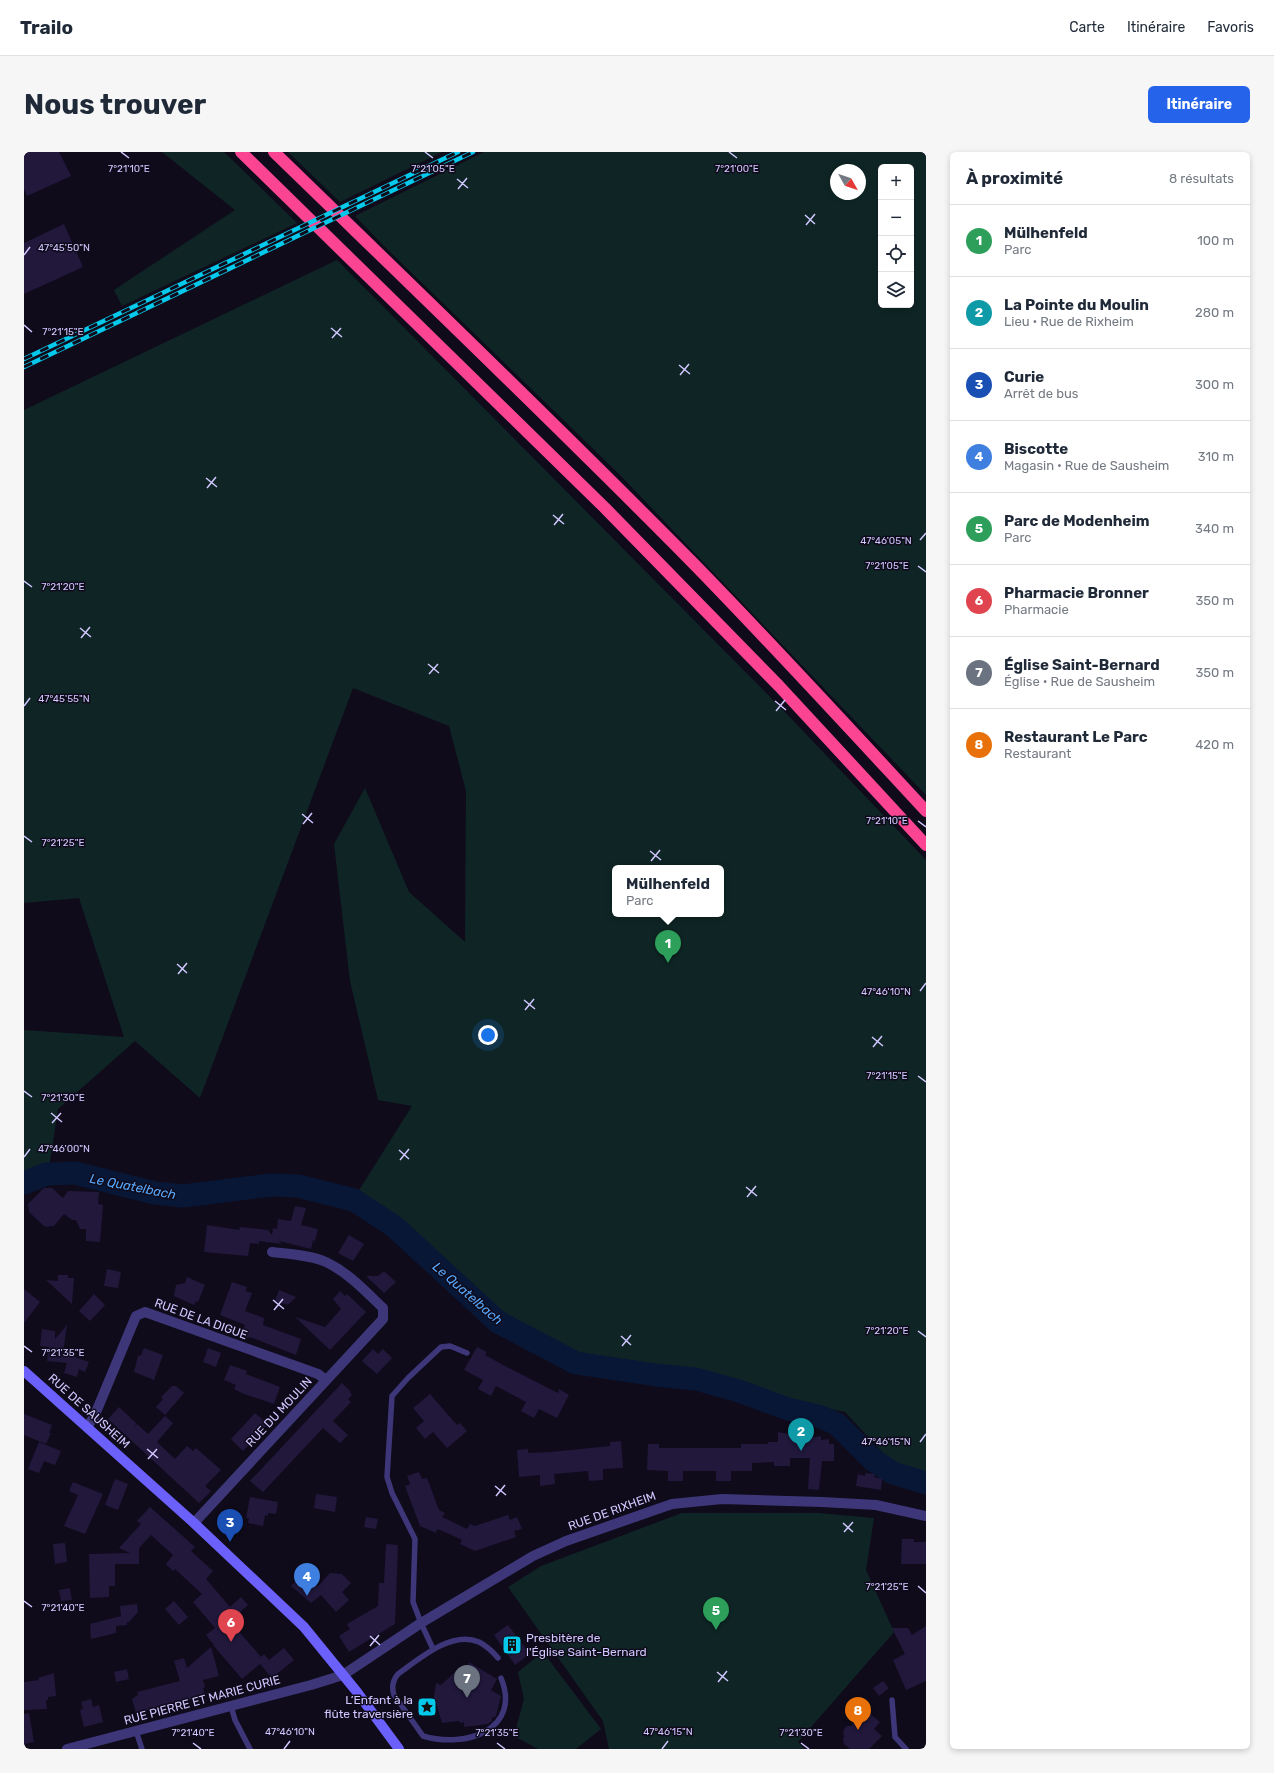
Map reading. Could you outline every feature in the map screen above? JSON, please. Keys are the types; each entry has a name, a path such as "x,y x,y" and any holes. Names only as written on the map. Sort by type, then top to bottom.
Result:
{"highway":[{"path":"241,152 632,535 779,686 926,845"},
{"path":"274,152 505,376 669,538 812,687 926,811"}],"main road":[{"name":"RUE DE SAUSHEIM","path":"24,1371 194,1523 304,1627 343,1675 399,1749"}],"street":[{"name":"RUE DU MOULIN","path":"194,1523 383,1319 383,1308 349,1276 325,1262 298,1255 272,1252"},
{"name":"RUE DE LA DIGUE","path":"87,1426 94,1417 136,1316 144,1312 318,1374 326,1380"},
{"name":"RUE DE RIXHEIM","path":"343,1675 421,1623 533,1556 566,1541 672,1504 722,1499 822,1502 876,1505 926,1516"},
{"name":"RUE PIERRE ET MARIE CURIE","path":"67,1749 311,1685 343,1675"}],"lane":[{"path":"433,1649 413,1602 415,1539 392,1493 387,1477 392,1396 408,1378 441,1347 450,1346 467,1353"},
{"path":"438,1745 423,1736 394,1695 392,1690 394,1679 398,1674 433,1649 461,1639 478,1642 489,1649 498,1658"},
{"path":"488,1738 502,1718 505,1704 505,1688 501,1678"},
{"path":"892,1700 895,1737 906,1749"},
{"path":"231,1706 235,1720 250,1749"},
{"path":"136,1731 142,1749"}],"green space":[{"path":"162,152 224,152 297,223 122,306 114,290 235,210"},
{"path":"288,152 442,152 340,202"},
{"path":"484,152 926,152 926,795 622,477 355,216"},
{"path":"337,260 782,709 926,860 926,1475 895,1466 845,1412 768,1397 746,1387 692,1373 579,1358 501,1316 402,1225 356,1195 412,1106 378,1100 350,981 334,844 365,788 409,892 465,942 466,791 449,726 353,688 200,1098 135,1041 58,1109 49,1168 24,1178 24,1030 124,1037 79,898 24,903 24,410"},
{"path":"682,1513 819,1513 874,1518 866,1570 894,1632 798,1742 805,1749 609,1749 603,1721 508,1587 541,1566"},
{"path":"543,1652 601,1729 576,1749 538,1749 514,1736 524,1699 518,1672"}],"building":[{"path":"24,152 59,152 71,176 27,196 24,189"},
{"path":"64,224 83,267 24,294 24,243"},
{"path":"44,1188 52,1188 63,1198 68,1191 99,1192 98,1204 103,1205 100,1242 86,1241 86,1229 80,1229 76,1220 72,1220 64,1214 54,1226 45,1227 29,1212 28,1204"},
{"path":"295,1206 306,1208 301,1225 318,1229 311,1249 279,1241 282,1244 259,1241 259,1244 250,1243 248,1256 204,1252 207,1225 239,1230 240,1227 268,1230 272,1235 273,1228 277,1229 278,1219 291,1221"},
{"path":"349,1235 364,1244 353,1261 338,1253"},
{"path":"107,1269 121,1272 118,1288 104,1286"},
{"path":"384,1271 396,1282 384,1293 366,1276 378,1276"},
{"path":"58,1275 68,1275 68,1278 74,1278 72,1304 46,1280 58,1281"},
{"path":"187,1277 205,1285 198,1302 196,1301 194,1305 174,1296 176,1285 185,1283"},
{"path":"232,1282 247,1287 245,1291 252,1293 245,1311 264,1318 263,1325 301,1339 296,1355 250,1337 243,1340 240,1339 245,1325 220,1315"},
{"path":"24,1289 40,1302 24,1323"},
{"path":"279,1290 296,1297 288,1305 275,1301"},
{"path":"340,1291 345,1296 347,1294 366,1312 330,1350 295,1317 325,1327 341,1309 333,1299"},
{"path":"94,1294 105,1305 90,1321 79,1311"},
{"path":"67,1325 63,1353 89,1362 85,1372 79,1369 77,1377 64,1373 67,1363 47,1361 49,1347 40,1346 42,1329 55,1331 55,1339"},
{"path":"477,1347 487,1352 485,1355 505,1366 558,1393 559,1389 569,1395 557,1418 539,1409 534,1418 521,1411 526,1402 496,1386 491,1396 478,1389 483,1380 464,1370"},
{"path":"144,1348 163,1355 154,1380 134,1372 138,1356 141,1355"},
{"path":"208,1348 221,1353 216,1367 203,1362"},
{"path":"373,1349 378,1354 383,1349 392,1358 377,1374 362,1361"},
{"path":"230,1365 247,1371 246,1374 280,1387 274,1404 234,1389 236,1385 224,1380"},
{"path":"342,1383 351,1392 350,1393 352,1395 348,1399 351,1402 333,1421 348,1435 340,1443 323,1428 263,1492 250,1481"},
{"path":"172,1386 176,1386 184,1393 165,1415 156,1407 163,1399 161,1397"},
{"path":"430,1394 457,1425 460,1423 467,1431 447,1448 433,1432 425,1439 416,1428 424,1421 413,1408"},
{"path":"119,1407 136,1423 135,1427 137,1424 148,1434 165,1416 173,1423 157,1442 175,1459 187,1446 193,1451 196,1448 221,1470 205,1486 211,1491 199,1503 108,1419"},
{"path":"255,1413 264,1421 262,1423 266,1426 243,1451 231,1439"},
{"path":"24,1414 52,1425 49,1433 51,1433 46,1444 24,1435"},
{"path":"778,1432 809,1438 821,1436 821,1440 829,1439 829,1444 834,1444 834,1461 822,1461 819,1490 808,1489 810,1458 790,1458 790,1466 774,1466 774,1462 752,1463 752,1471 731,1471 731,1481 716,1481 716,1471 683,1471 683,1481 668,1481 668,1471 647,1470 648,1444 659,1444 659,1448 741,1448 741,1444 768,1444 768,1442 778,1442"},
{"path":"621,1441 623,1468 603,1469 603,1480 589,1481 588,1471 554,1474 555,1484 540,1486 540,1475 519,1477 517,1450 528,1449 528,1453 551,1452 610,1446 610,1442"},
{"path":"39,1442 61,1451 55,1465 44,1461 39,1473 28,1469"},
{"path":"419,1472 422,1479 427,1478 439,1510 445,1513 442,1517 467,1529 470,1524 475,1526 508,1515 510,1520 517,1517 522,1529 514,1531 516,1537 475,1551 460,1544 462,1540 445,1532 437,1529 436,1533 420,1526 405,1486 410,1484 407,1476"},
{"path":"865,1473 875,1474 874,1477 882,1479 881,1490 856,1486 858,1474 865,1476"},
{"path":"115,1479 128,1484 118,1510 105,1505"},
{"path":"73,1482 103,1494 85,1534 64,1526 78,1495 69,1491"},
{"path":"316,1494 337,1497 335,1512 314,1508"},
{"path":"250,1497 278,1502 276,1514 268,1513 268,1516 265,1515 263,1526 248,1523 249,1518 246,1518"},
{"path":"150,1507 195,1547 191,1551 213,1571 206,1579 230,1607 241,1597 248,1605 230,1621 261,1657 264,1654 269,1660 284,1648 294,1660 272,1678 260,1664 242,1679 206,1635 215,1628 193,1602 202,1594 175,1569 173,1571 166,1564 173,1555 151,1535 139,1548 139,1564 115,1564 115,1586 109,1586 109,1597 90,1598 89,1554 130,1553 119,1548 141,1524 137,1521"},
{"path":"366,1517 378,1519 376,1529 364,1527"},
{"path":"902,1539 914,1539 914,1542 926,1542 926,1564 901,1564"},
{"path":"65,1543 67,1562 55,1564 53,1544"},
{"path":"386,1544 398,1545 395,1624 349,1652 339,1636 350,1629 347,1624 378,1606 379,1583 384,1583"},
{"path":"303,1573 310,1581 311,1579 318,1586 330,1573 342,1574 351,1583 342,1592 349,1600 336,1612 321,1595 311,1603 291,1586"},
{"path":"70,1588 72,1600 61,1601 59,1590"},
{"path":"174,1601 188,1617 179,1625 165,1609"},
{"path":"137,1604 138,1612 129,1622 127,1622 127,1625 116,1626 116,1633 91,1639 90,1624 121,1616 120,1606"},
{"name":"Presbitère de l'Église Saint-Bernard","path":"508,1625 530,1654 515,1665 494,1635"},
{"path":"926,1626 926,1681 906,1690 893,1660 905,1654 892,1628 908,1628 912,1635"},
{"path":"211,1647 219,1676 203,1680 205,1696 136,1713 132,1699 138,1695 137,1692 180,1681 174,1661 184,1658 187,1668"},
{"path":"469,1662 497,1679 491,1690 501,1696 496,1716 492,1718 492,1721 488,1724 464,1727 464,1722 460,1723 459,1721 442,1723 436,1703 433,1703 436,1683 441,1685 457,1670 466,1675"},
{"path":"127,1669 129,1679 116,1682 114,1672"},
{"path":"54,1673 56,1696 48,1697 48,1700 46,1700 47,1709 24,1710 24,1682 39,1680 38,1678"},
{"path":"883,1681 889,1688 879,1696 873,1688"},
{"path":"91,1699 93,1707 99,1705 103,1722 84,1727 80,1710 83,1709 81,1702"},
{"path":"867,1711 880,1722 874,1729 882,1736 869,1749 850,1749 844,1744 844,1729 847,1726 851,1726"},
{"path":"29,1713 34,1742 24,1744 24,1714"}],"waterway":[{"name":"Le Quatelbach","path":"24,1183 46,1174 75,1173 155,1193 183,1196 271,1185 298,1186 354,1200 395,1227 498,1322 576,1363 656,1375 696,1379 739,1391 788,1409 821,1417 837,1424 873,1460 893,1473 926,1483"}],"railway":[{"path":"24,359 458,152"},
{"path":"24,367 473,152"}],"place":[{"name":"Mülhenfeld","path":"668,963"},
{"name":"La Pointe du Moulin","path":"801,1451"},
{"name":"Curie","path":"230,1542"},
{"name":"Biscotte","path":"307,1596"},
{"name":"Parc de Modenheim","path":"716,1630"},
{"name":"Pharmacie Bronner","path":"231,1642"},
{"name":"Presbitère de l'Église Saint-Bernard","path":"512,1645"},
{"name":"Église Saint-Bernard","path":"467,1698"},
{"name":"L’Enfant à la flûte traversière","path":"427,1707"},
{"name":"Restaurant Le Parc","path":"858,1730"}]}
